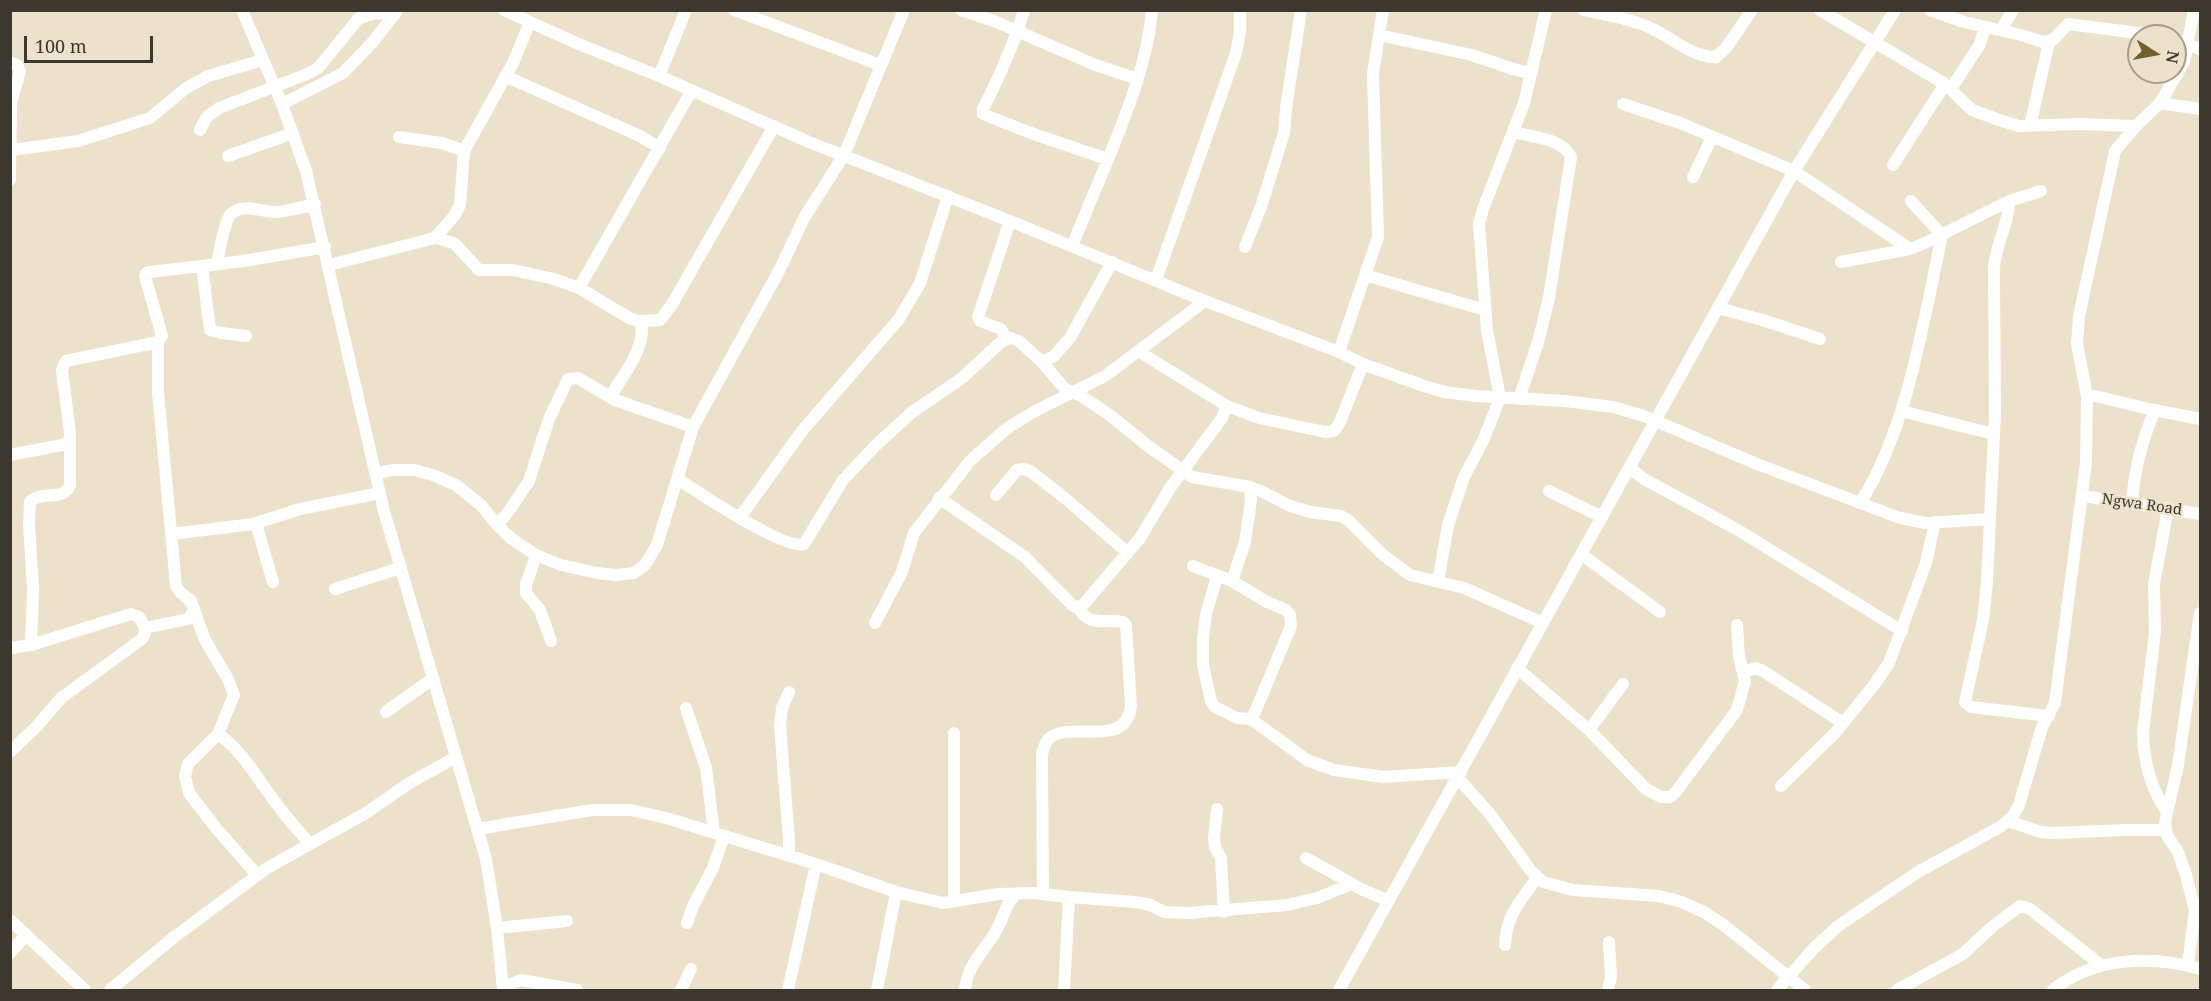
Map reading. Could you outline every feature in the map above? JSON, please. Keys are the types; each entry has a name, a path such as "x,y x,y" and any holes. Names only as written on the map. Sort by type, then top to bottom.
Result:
{"street":[{"path":"242,10 293,133 315,204 380,493 486,859 497,928 503,989 521,980 577,990"},
{"path":"659,76 686,10"},
{"path":"734,10 880,65"},
{"path":"376,473 414,470 456,485 472,497 512,539 536,555 561,565 616,575 634,573 645,565 657,545 693,427 780,269 804,218 844,155 904,10"},
{"path":"961,10 994,21 1114,73 1137,79"},
{"path":"1024,10 1018,33 983,109 983,114 1107,159"},
{"path":"1072,246 1137,79 1152,10"},
{"path":"1245,247 1262,204 1284,133 1301,10"},
{"path":"1339,352 1378,237 1373,73 1383,10"},
{"path":"1438,581 1448,525 1454,506 1464,477 1483,441 1500,398 1485,310 1479,225 1524,103 1546,10"},
{"path":"1584,10 1649,27 1681,46 1707,57 1716,57 1726,48 1752,10"},
{"path":"1820,10 1948,87 1972,110 2005,122 2030,126 2080,124 2136,126"},
{"path":"1340,990 1794,171 1894,10"},
{"path":"1930,10 1985,27 2049,42"},
{"path":"2001,30 2013,10"},
{"path":"1777,990 1826,936 1863,907 1918,872 2008,821 2019,806 2042,727 2055,703 2083,496 2087,394 2077,344 2077,327 2115,151 2160,103 2194,47 2194,10"},
{"path":"507,11 576,43 692,90 809,142 1205,301 1339,352 1363,364 1444,393 1565,401 1613,407 1656,421 1758,465 1912,521 1990,519"},
{"path":"1156,280 1236,53 1240,33 1237,11"},
{"path":"200,130 210,113 317,69 358,14 396,12"},
{"path":"282,104 343,73 372,43 396,12"},
{"path":"435,238 455,215 459,205 464,151 505,76 530,22"},
{"path":"2030,126 2049,42 2068,24 2127,32"},
{"path":"1893,165 1980,44 1985,27"},
{"path":"1379,35 1472,55 1532,73"},
{"path":"12,150 78,141 150,118 186,87 208,76 263,60"},
{"path":"10,62 17,65 20,71 11,103 10,180"},
{"path":"505,76 640,136 660,148"},
{"path":"579,288 692,90"},
{"path":"2160,103 2200,109"},
{"path":"1623,104 1712,136 1794,171 1910,249"},
{"path":"329,265 435,238 450,240 460,247 473,266 479,270 513,270 554,279 579,288 631,319 654,322 664,316 774,126"},
{"path":"1513,132 1560,144 1568,149 1571,157 1549,298 1538,342 1519,399"},
{"path":"228,156 293,133"},
{"path":"1693,177 1712,136"},
{"path":"399,137 442,143 464,151"},
{"path":"1841,262 1910,249 2009,201 2041,191"},
{"path":"738,516 743,513 802,431 899,319 920,283 948,196"},
{"path":"1911,201 1942,235"},
{"path":"2009,201 2007,221 1997,244 1994,268 1994,434 1983,620 1965,702 1971,707 2049,716"},
{"path":"217,264 227,220 231,213 252,208 279,212 315,204"},
{"path":"1006,339 1001,329 980,321 978,317 1010,221"},
{"path":"448,225 450,240"},
{"path":"1860,503 1877,472 1901,411 1923,325 1942,235"},
{"path":"257,875 216,828 186,786 185,769 218,734 232,701 233,690 206,640 191,601 176,586 158,392 158,342 162,336 145,280 146,273 325,247"},
{"path":"1042,362 1054,356 1070,338 1112,262"},
{"path":"202,266 210,330 246,336"},
{"path":"1365,275 1485,310"},
{"path":"875,623 902,572 914,533 970,461 988,444 1035,411 1105,376 1205,301"},
{"path":"1718,308 1820,339"},
{"path":"610,397 639,347 642,334 640,321"},
{"path":"678,478 734,515 796,544 804,544 843,480 875,446 911,413 962,378 1006,339"},
{"path":"1006,339 1018,341 1042,362 1065,389 1083,397 1111,416 1182,471 1203,480 1250,487 1290,506 1310,512 1341,516 1348,520 1382,554 1410,575 1464,588 1543,623"},
{"path":"31,645 33,589 30,502 35,497 64,493 70,485 70,433 62,370 66,361 158,342"},
{"path":"1138,351 1227,406 1259,418 1324,432 1334,431 1340,422 1363,364"},
{"path":"497,525 529,481 549,419 568,379 578,378 610,397 693,427"},
{"path":"2087,394 2200,419"},
{"path":"939,498 1025,557 1073,606 1078,607 1083,605 1140,538 1182,471 1222,418 1227,406"},
{"path":"2132,503 2137,463 2146,430 2155,410"},
{"path":"1901,411 1994,434"},
{"path":"10,455 62,445 69,441"},
{"path":"1630,468 1644,479 1738,530 1902,631"},
{"path":"996,495 1017,470 1030,471 1128,553"},
{"path":"1232,581 1245,542 1251,500 1250,487"},
{"path":"1550,491 1602,517"},
{"path":"172,534 253,524 300,509 380,493"},
{"name":"Ngwa Road","path":"2083,496 2200,512"},
{"path":"2166,813 2155,795 2150,780 2143,732 2155,632 2154,584 2168,508"},
{"path":"1781,786 1843,723 1885,671 1893,656 1926,563 1935,522"},
{"path":"253,524 259,534 273,582"},
{"path":"1581,554 1660,612"},
{"path":"536,555 526,585 526,593 540,610 551,641"},
{"path":"1193,566 1232,581 1286,610 1290,615 1291,626 1251,719"},
{"path":"334,590 400,568"},
{"path":"1217,577 1206,614 1203,639 1206,684 1211,701 1215,706 1237,718 1251,719 1307,760 1334,770 1383,777 1459,775"},
{"path":"1043,894 1041,799 1042,754 1046,742 1052,736 1062,733 1115,729 1130,718 1126,625 1117,621 1088,619 1078,607"},
{"path":"145,628 188,619 194,612"},
{"path":"2053,990 2072,977 2101,965 2153,961 2194,967 2195,910 2178,852 2166,830 2166,813 2182,744 2200,613"},
{"path":"10,648 31,645 131,614 139,617 146,634 61,698 29,735 10,752"},
{"path":"1517,668 1589,730 1646,789 1661,797 1670,797 1737,710 1745,681 1737,625"},
{"path":"1743,672 1756,668 1763,671 1843,723"},
{"path":"386,712 432,679"},
{"path":"1589,730 1623,684"},
{"path":"789,692 782,708 780,726 789,856"},
{"path":"686,708 706,768 719,834 713,868 693,906 687,923"},
{"path":"954,732 954,900"},
{"path":"218,734 248,765 309,843"},
{"path":"110,990 173,938 257,875 309,843 351,822 408,784 456,757"},
{"path":"1459,775 1537,878 1550,885 1573,890 1659,897 1682,902 1704,912 1725,926 1805,990"},
{"path":"1217,809 1214,838 1215,847 1221,858 1224,912"},
{"path":"477,829 592,810 631,810 816,864 896,892 943,903 1017,893 1135,902 1152,905 1164,912 1224,912 1287,905 1317,898 1352,884"},
{"path":"2008,821 2041,832 2052,833 2166,830"},
{"path":"1306,858 1352,884 1389,901"},
{"path":"788,990 816,864"},
{"path":"1505,945 1505,932 1513,911 1537,878"},
{"path":"877,990 896,892"},
{"path":"965,990 970,971 999,926 1008,902 1017,893"},
{"path":"1064,990 1069,897"},
{"path":"1897,990 1963,954 1993,926 2020,906 2030,909 2101,965"},
{"path":"10,920 85,990"},
{"path":"497,928 567,921"},
{"path":"10,953 26,936"},
{"path":"1608,990 1611,977 1609,942"},
{"path":"681,990 691,969"}]}
